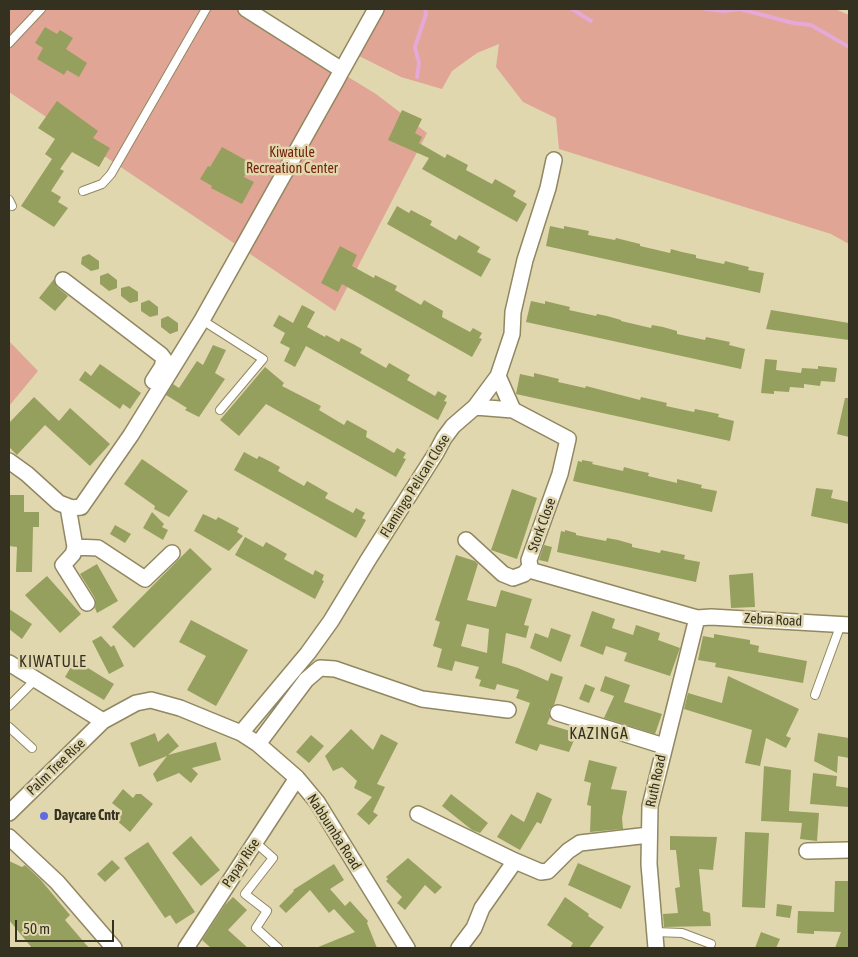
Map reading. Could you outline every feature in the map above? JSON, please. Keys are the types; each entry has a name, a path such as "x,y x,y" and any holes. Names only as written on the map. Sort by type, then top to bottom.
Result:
{"street":[{"path":"248,9 342,70"},
{"path":"87,603 63,565 73,554 75,547 74,507 131,435 202,320 376,9"},
{"name":"Flamingo Pelican Close","path":"241,733 308,653 332,620 444,438 453,426 475,407 498,376 512,334 513,312 525,260 548,188 554,160"},
{"path":"63,280 161,354 164,359 162,367 129,421 128,426 131,435"},
{"path":"498,376 513,410"},
{"name":"Stork Close","path":"475,407 513,410 568,439 560,474 529,560 533,571 697,618"},
{"path":"9,461 27,474 59,503 74,507"},
{"path":"466,540 503,574 513,578 524,574 530,567"},
{"path":"75,547 98,548 145,579 172,553"},
{"name":"Zebra Road","path":"697,618 711,617 845,624"},
{"name":"Ruth Road","path":"656,948 648,835 650,806 697,618"},
{"path":"9,663 103,721"},
{"path":"258,744 306,680 320,668 335,669 422,699 508,710"},
{"name":"Palm Tree Rise","path":"9,813 103,721 136,704 151,700 180,708 241,733"},
{"path":"558,713 664,746"},
{"name":"Nabbumba Road","path":"241,733 258,744 297,778 317,802 407,948"},
{"name":"Papay Rise","path":"191,946 297,778"},
{"path":"418,814 541,872 548,871 568,851 580,843 648,835"},
{"path":"9,837 57,882 114,948"},
{"path":"807,850 849,850"},
{"path":"459,948 474,928 482,908 515,861"}],"lane":[{"path":"9,43 41,9"},
{"path":"82,191 102,184 111,174 206,9"},
{"path":"202,320 263,359 220,410"},
{"path":"815,695 845,624"},
{"path":"9,706 35,680"},
{"path":"9,727 32,748"},
{"path":"255,842 273,858 245,894 267,912 256,928 278,948"},
{"path":"655,932 682,933 711,944"}],"green space":[{"name":"Kiwatule Recreation Center","path":"9,9 237,9 376,94 427,133 335,311 9,92"},
{"path":"374,9 835,9 849,15 849,244 831,234 559,149 556,118 523,102 496,67 499,44 477,53 452,71 442,89 401,77 353,53"},
{"path":"9,341 38,371 9,406"}],"building":[{"path":"45,27 57,34 60,30 73,38 66,49 87,63 79,77 67,70 64,75 37,59 43,48 35,43"},
{"path":"57,101 98,131 93,138 110,148 99,167 72,152 60,169 64,171 51,191 61,197 58,202 68,208 54,227 21,206 52,159 45,154 55,139 38,128"},
{"path":"402,110 422,119 415,133 422,137 419,143 445,158 447,154 468,165 466,170 492,184 495,179 516,191 513,196 527,204 517,222 422,169 429,158 388,140"},
{"path":"222,147 251,163 244,177 254,182 242,204 211,188 212,186 200,179"},
{"path":"397,206 409,213 411,210 432,221 430,225 456,240 459,235 480,247 477,252 491,259 481,277 387,224"},
{"path":"550,226 564,229 564,226 589,231 588,235 615,240 616,238 670,253 671,249 696,255 696,258 724,264 725,261 749,267 748,270 764,273 760,293 546,246"},
{"path":"340,246 357,255 352,266 374,278 375,275 397,286 395,290 421,305 424,300 443,311 442,317 470,332 473,328 482,333 479,338 482,339 472,357 342,284 338,292 321,283"},
{"path":"89,254 99,261 99,269 91,271 81,264 82,257"},
{"path":"108,273 117,280 117,288 109,291 100,284 100,276"},
{"path":"54,279 57,287 68,296 55,311 39,298"},
{"path":"129,286 138,292 138,301 130,303 121,296 121,288"},
{"path":"149,300 158,307 158,315 150,317 141,311 141,303"},
{"path":"531,301 545,304 545,301 570,307 569,310 596,316 597,314 607,316 651,328 652,325 663,327 677,331 677,334 705,340 706,337 730,342 729,345 745,349 741,369 526,322"},
{"path":"302,305 315,312 307,327 325,337 326,335 339,342 341,338 353,344 362,349 360,353 386,368 389,363 410,375 407,380 435,396 438,391 447,396 444,401 447,402 438,420 306,346 295,367 284,361 290,348 280,343 285,333 273,326 279,315 293,323"},
{"path":"771,310 849,323 849,340 766,329"},
{"path":"168,316 178,323 178,331 170,334 161,327 161,319"},
{"path":"213,345 226,350 215,373 225,379 199,417 185,410 187,408 166,395 173,384 179,388 197,361 203,365"},
{"path":"765,359 777,360 776,370 801,373 802,368 818,369 818,366 837,368 835,382 821,381 820,386 804,384 804,388 790,387 789,392 774,391 774,394 761,393"},
{"path":"100,364 141,393 130,409 123,404 120,409 79,380 85,371 91,376"},
{"path":"265,367 284,383 282,386 321,406 319,410 344,425 347,420 367,431 366,437 394,453 397,448 406,453 403,458 406,459 396,477 266,404 239,436 220,420"},
{"path":"534,373 559,379 558,382 585,388 586,386 640,400 641,397 667,403 666,406 694,412 695,409 719,414 718,417 734,421 730,441 516,394 520,374 534,377"},
{"path":"34,397 59,421 70,408 110,444 90,466 45,425 17,455 9,447 9,423"},
{"path":"845,398 849,398 849,437 837,434"},
{"path":"244,452 257,459 259,456 280,467 278,471 304,486 307,481 328,493 325,498 353,513 356,508 365,513 362,518 366,520 356,538 234,470"},
{"path":"142,459 188,491 169,517 154,509 155,506 124,484"},
{"path":"582,460 623,471 624,467 649,473 648,476 677,483 677,479 702,485 701,488 717,491 712,512 573,481 578,461 582,462"},
{"path":"816,488 833,490 831,498 849,502 849,524 811,516"},
{"path":"512,489 537,498 517,559 491,550"},
{"path":"9,495 24,495 24,512 39,512 39,527 33,527 32,572 16,572 17,547 9,546"},
{"path":"152,512 164,524 162,527 168,530 163,540 143,528"},
{"path":"203,514 216,520 218,517 239,528 237,532 243,536 229,551 194,531"},
{"path":"115,525 131,534 125,543 110,534"},
{"path":"565,530 576,533 576,535 606,541 607,538 618,540 632,544 632,547 660,553 661,550 685,555 684,559 700,562 696,582 557,552 561,531 565,532"},
{"path":"245,537 263,547 266,542 287,554 284,559 313,575 315,570 324,575 322,580 324,581 315,599 235,555"},
{"path":"544,545 552,547 548,562 539,560"},
{"path":"190,548 212,569 134,648 112,627"},
{"path":"456,555 475,561 478,564 467,600 496,607 501,590 532,599 524,625 529,626 526,638 506,633 502,663 548,681 551,673 563,677 554,705 549,710 550,717 547,724 577,733 569,752 540,744 537,751 515,743 530,703 516,698 519,690 497,684 495,690 479,686 481,680 475,678 479,667 455,661 452,671 437,667 442,649 433,646 440,622 435,620","holes":["467,624 489,629 487,653 461,646"]},
{"path":"97,564 118,601 97,613 95,598 80,574"},
{"path":"753,573 755,607 731,608 729,575"},
{"path":"47,576 81,614 60,633 25,595"},
{"path":"9,609 32,624 22,639 9,629"},
{"path":"592,611 615,619 612,628 633,635 636,625 660,633 658,640 680,648 670,676 624,661 627,653 606,646 603,655 580,646"},
{"path":"191,620 248,650 216,706 187,690 206,656 179,642"},
{"path":"551,628 571,635 561,662 530,648 535,633 548,638"},
{"path":"714,634 750,640 750,644 759,646 758,652 807,661 803,683 715,667 716,663 698,660 703,636 714,638"},
{"path":"101,636 111,647 114,645 124,666 109,674 92,641"},
{"path":"75,660 114,684 104,700 65,677"},
{"path":"605,676 630,685 624,702 662,714 655,734 604,718 614,696 600,691"},
{"path":"728,676 799,709 786,736 791,738 786,748 766,738 760,766 745,763 752,730 684,709 688,693 722,703"},
{"path":"585,684 595,688 589,703 579,699"},
{"path":"351,729 373,750 381,734 398,743 377,784 385,787 373,812 378,815 369,825 357,814 372,797 354,788 357,781 342,767 333,771 325,756"},
{"path":"155,733 158,742 168,733 179,746 168,755 216,742 221,760 192,768 198,774 191,783 179,773 157,782 153,774 167,756 139,767 130,743"},
{"path":"818,733 849,738 849,758 838,756 837,773 814,761"},
{"path":"311,735 324,746 309,763 296,752"},
{"path":"589,760 617,767 611,789 627,791 622,818 623,829 590,832 591,806 587,805 591,783 584,781"},
{"path":"764,766 791,770 789,811 819,813 817,841 800,839 802,823 761,821"},
{"path":"813,773 837,776 836,786 849,788 849,807 810,804"},
{"path":"123,789 133,798 136,794 141,794 153,804 130,832 116,820 122,811 112,803"},
{"path":"537,792 552,799 541,824 537,822 520,850 497,837 511,814 524,822"},
{"path":"451,794 488,823 480,833 472,830 442,806"},
{"path":"745,832 769,833 765,908 742,907"},
{"path":"191,836 220,870 201,886 172,853"},
{"path":"670,836 717,837 713,870 699,869 703,911 710,913 711,926 664,927 663,914 678,913 675,888 680,887 676,850 670,850"},
{"path":"148,842 195,912 176,924 170,915 165,918 124,858"},
{"path":"408,858 442,887 435,894 425,885 405,910 397,903 402,897 386,881 388,879 386,877"},
{"path":"112,860 120,868 105,882 97,874"},
{"path":"9,861 22,867 25,865 40,879 70,915 65,920 89,948 32,948 9,920"},
{"path":"578,863 631,886 621,909 568,885"},
{"path":"334,864 344,880 330,889 345,906 350,901 368,921 367,923 377,948 316,948 355,932 334,909 329,913 310,890 286,913 279,906 293,890"},
{"path":"835,881 849,881 849,948 835,948 841,932 814,931 814,934 797,933 798,911 834,912"},
{"path":"233,897 247,910 228,930 248,948 211,948 202,940 225,905"},
{"path":"565,897 604,927 589,948 570,948 573,943 547,925"},
{"path":"777,904 792,906 790,918 776,916"},
{"path":"761,932 780,939 776,948 755,948"}],"waterway":[{"path":"417,77 419,63 415,47 426,14 425,9"},
{"path":"572,9 591,21"},
{"path":"705,9 724,11 740,9"},
{"path":"740,9 793,23 811,25 849,47"}],"place":[{"name":"Daycare Cntr","path":"44,816"}],"district":[{"name":"KIWATULE","path":"53,662"},
{"name":"KAZINGA","path":"599,734"}]}
